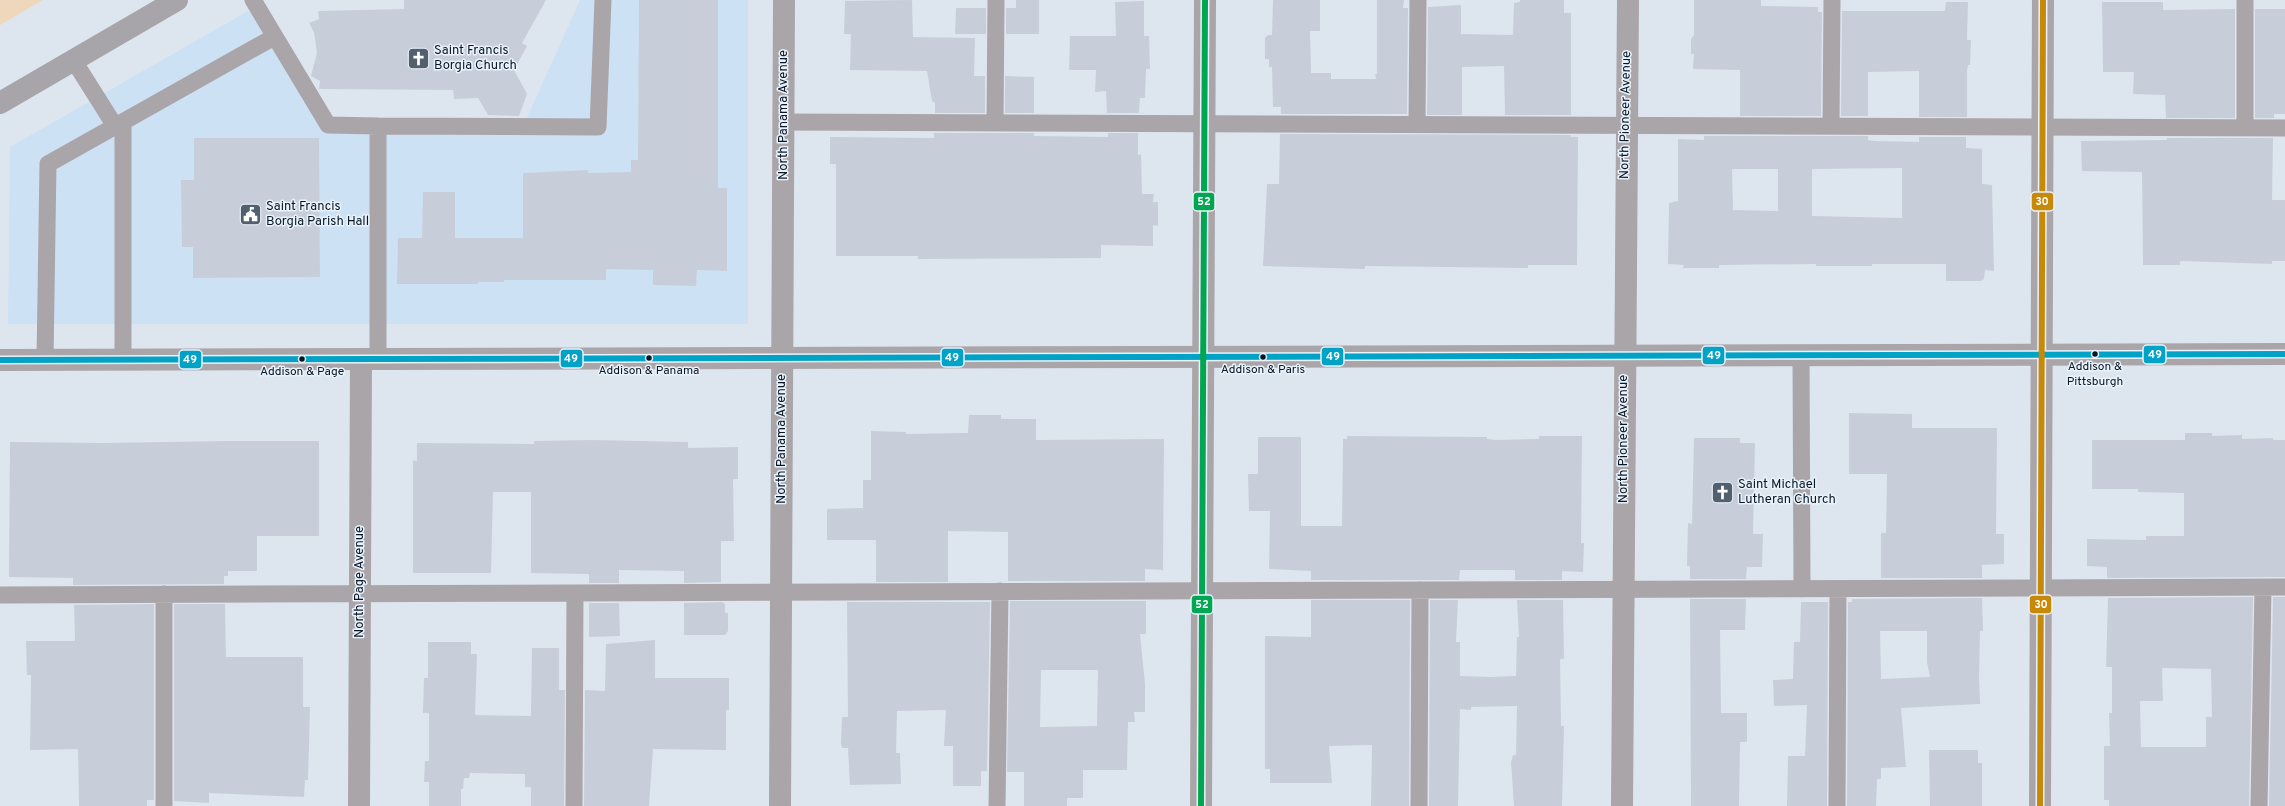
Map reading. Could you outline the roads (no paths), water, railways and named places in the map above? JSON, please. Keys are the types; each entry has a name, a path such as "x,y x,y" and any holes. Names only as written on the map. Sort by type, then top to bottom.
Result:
{"main road":[{"path":"0,103 177,0"}],"street":[{"name":"North Panama Avenue","path":"780,806 784,0"},
{"path":"1201,806 1205,0"},
{"name":"North Pioneer Avenue","path":"1622,806 1624,354 1628,0"},
{"path":"2040,806 2044,0"},
{"path":"0,360 1624,354 2285,354"},
{"name":"North Page Avenue","path":"359,806 360,593 369,359"}],"lane":[{"path":"253,0 328,125 598,127 603,0"},
{"path":"995,123 996,0"},
{"path":"1417,124 1418,0"},
{"path":"1831,125 1832,0"},
{"path":"2245,0 2245,128"},
{"path":"45,360 48,164 274,37"},
{"path":"74,61 119,124 122,360"},
{"path":"784,122 2285,128"},
{"path":"369,359 378,126"},
{"path":"1802,354 1802,589"},
{"path":"2259,806 2263,588"},
{"path":"0,595 2285,588"},
{"path":"1837,806 1838,589"},
{"path":"1419,806 1420,590"},
{"path":"997,806 1000,592"},
{"path":"574,806 575,593"},
{"path":"164,594 164,806"}],"place":[{"name":"Saint Francis Borgia Church","path":"419,58"},
{"name":"Saint Francis Borgia Parish Hall","path":"250,214"},
{"name":"Addison & Pittsburgh","path":"2095,354"},
{"name":"Addison & Paris","path":"1263,357"},
{"name":"Addison & Panama","path":"649,358"},
{"name":"Addison & Page","path":"302,359"},
{"name":"Saint Michael Lutheran Church","path":"1723,492"}]}
